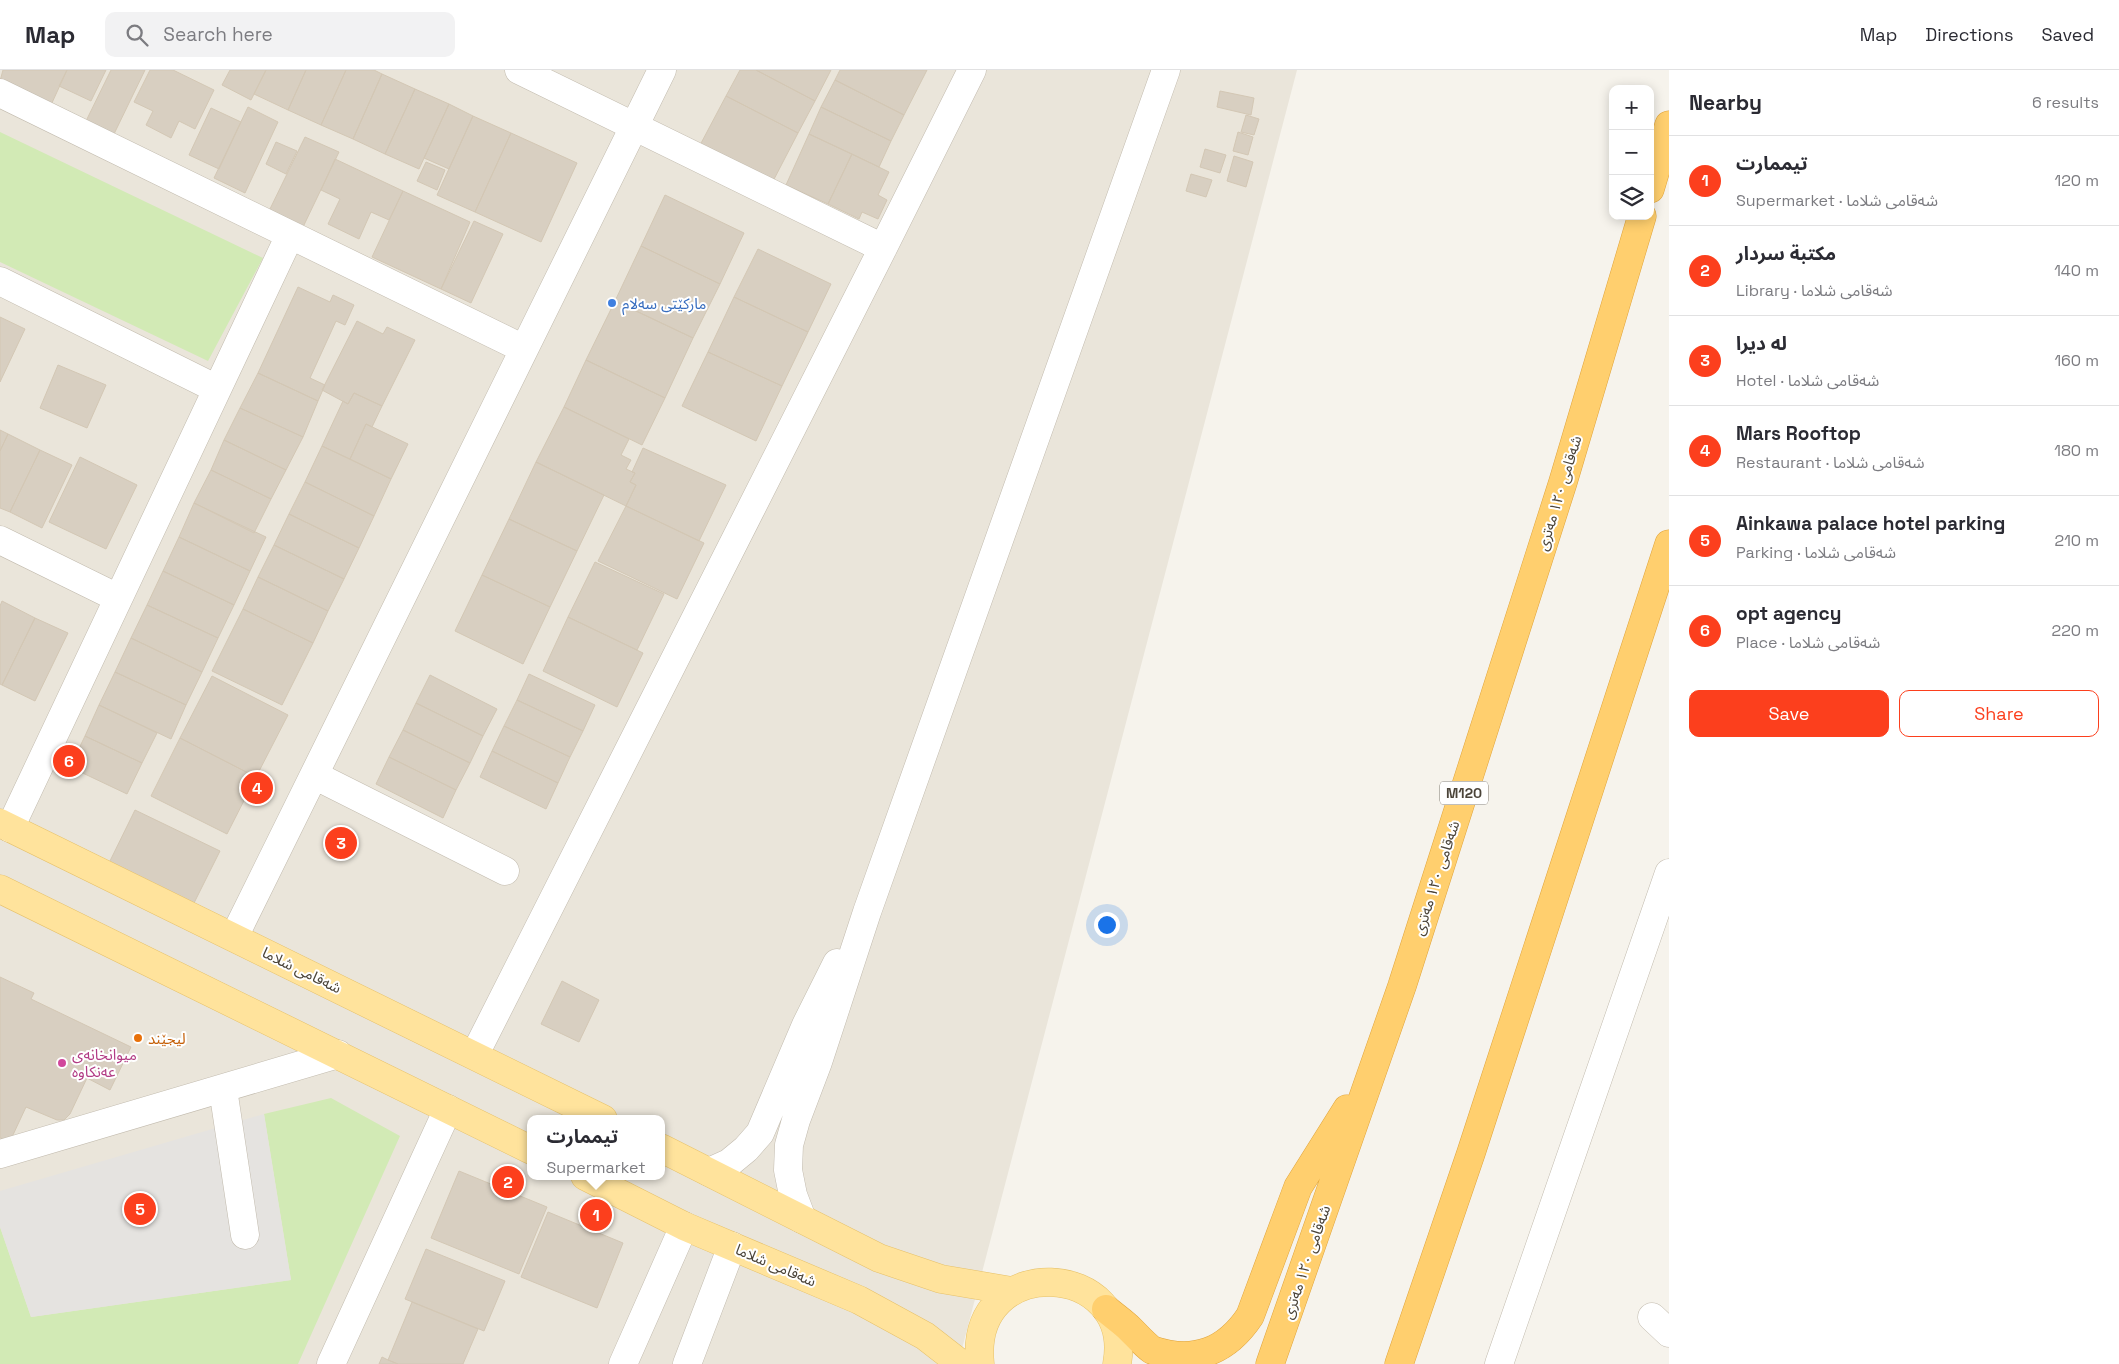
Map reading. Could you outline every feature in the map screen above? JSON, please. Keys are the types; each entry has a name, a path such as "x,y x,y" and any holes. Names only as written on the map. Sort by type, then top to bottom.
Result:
{"highway":[{"path":"1654,176 1669,125"},
{"name":"شەقامی ١٢٠ مەتری","path":"1270,1364 1405,976 1560,492 1641,220"},
{"path":"1399,1364 1471,1154 1669,544"},
{"path":"1106,1310 1128,1327 1151,1349 1166,1358 1182,1363 1199,1361 1214,1355 1228,1344 1250,1316 1298,1188 1374,1066"}],"main road":[{"name":"شەقامی شلاما","path":"5,826 475,1054 595,1115"},
{"path":"0,888 527,1148"},
{"path":"665,1150 879,1258 941,1278 1012,1291"},
{"name":"شەقامی شلاما","path":"593,1180 684,1226 860,1300 925,1336 961,1364"},
{"path":"980,1364 980,1342 985,1322 996,1305 1012,1291 1032,1283 1059,1282 1073,1285 1091,1295 1106,1310 1116,1330 1119,1353 1117,1364"}],"street":[{"path":"519,70 884,248"},
{"path":"234,937 662,70"},
{"path":"475,1054 884,248 972,70"},
{"path":"802,1219 792,1195 788,1170 789,1145 841,995 867,912 1166,70"},
{"path":"0,93 524,349"},
{"path":"5,826 118,598 290,235"},
{"path":"0,282 217,389"},
{"path":"0,540 118,598"},
{"path":"314,775 505,871"},
{"path":"1499,1364 1669,874"},
{"path":"709,1172 729,1163 746,1149 760,1133 806,1025 831,974 867,912"},
{"path":"0,1154 338,1054"},
{"path":"223,1089 245,1235"},
{"path":"331,1364 448,1109"},
{"path":"623,1364 684,1226"},
{"path":"687,1364 732,1246"}],"shaded area":[{"path":"0,70 1297,70 958,1364 0,1364"},
{"path":"264,1114 291,1280 31,1317 0,1227 0,1191"}],"green space":[{"path":"0,132 263,258 208,361 0,262"},
{"path":"331,1098 400,1136 298,1364 0,1364 0,1227 31,1317 291,1280 264,1114"}],"building":[{"path":"3,70 67,70 51,105 0,81"},
{"path":"67,70 106,70 91,101 59,86"},
{"path":"111,70 145,70 114,134 86,121"},
{"path":"150,70 173,70 214,90 195,129 179,121 171,138 146,125 153,111 134,102"},
{"path":"230,70 266,70 251,100 222,85"},
{"path":"266,70 306,70 288,110 254,94"},
{"path":"306,70 346,70 321,125 288,110"},
{"path":"346,70 374,70 382,74 353,139 321,125"},
{"path":"740,70 756,70 815,101 798,133 726,96"},
{"path":"756,70 831,70 815,101"},
{"path":"840,70 927,70 904,115 835,80"},
{"path":"382,74 415,89 385,154 353,139"},
{"path":"835,80 904,115 891,141 821,107"},
{"path":"415,89 449,104 419,169 385,154"},
{"path":"1220,91 1254,98 1251,115 1217,107"},
{"path":"726,96 798,133 771,185 699,147"},
{"path":"449,104 473,116 449,169 424,158"},
{"path":"248,107 278,122 245,193 214,178"},
{"path":"821,107 891,141 879,167 809,134"},
{"path":"211,108 241,122 219,169 189,155"},
{"path":"1246,115 1259,119 1254,135 1241,132"},
{"path":"473,116 511,133 475,212 437,195"},
{"path":"1238,132 1253,137 1248,155 1233,151"},
{"path":"511,133 577,163 541,242 475,212"},
{"path":"809,134 852,154 828,204 786,185"},
{"path":"305,137 339,152 303,227 269,211"},
{"path":"276,142 297,151 286,174 266,164"},
{"path":"1205,149 1226,155 1220,173 1200,167"},
{"path":"852,154 889,172 878,195 887,200 878,219 862,212 859,219 828,204"},
{"path":"1234,156 1253,162 1246,187 1227,181"},
{"path":"335,159 403,191 389,220 371,212 359,239 328,224 340,199 321,190"},
{"path":"426,162 445,170 437,190 417,181"},
{"path":"1191,174 1212,180 1206,197 1186,191"},
{"path":"403,191 470,222 441,289 372,257"},
{"path":"665,195 744,233 720,284 641,246"},
{"path":"474,221 503,234 471,303 441,289"},
{"path":"641,246 720,284 693,338 615,301"},
{"path":"758,249 831,284 808,332 734,297"},
{"path":"298,287 330,302 333,295 354,305 345,325 336,321 310,378 325,385 318,401 258,373"},
{"path":"734,297 808,332 782,386 708,352"},
{"path":"615,301 693,338 665,398 586,360"},
{"path":"0,317 25,329 0,382"},
{"path":"357,321 383,334 387,327 415,340 382,406 354,393 348,404 322,390"},
{"path":"708,352 782,386 756,441 682,406"},
{"path":"586,360 665,398 642,445 564,407"},
{"path":"58,365 106,385 87,428 40,408"},
{"path":"258,373 318,401 303,437 240,408"},
{"path":"354,393 382,406 372,427 366,424 350,459 322,446 343,401 348,404"},
{"path":"564,407 629,439 621,455 631,460 626,469 635,473 630,482 636,485 626,506 536,462"},
{"path":"240,408 303,437 286,470 224,440"},
{"path":"366,424 408,444 391,479 350,459"},
{"path":"0,430 8,434 0,451"},
{"path":"8,434 40,450 10,512 0,508 0,451"},
{"path":"224,440 286,470 271,499 211,470"},
{"path":"322,446 391,479 374,516 305,482"},
{"path":"643,448 726,485 699,541 626,506 636,485 630,482 635,473 632,472"},
{"path":"40,450 72,465 42,528 10,512"},
{"path":"80,457 137,485 106,549 49,522"},
{"path":"536,462 604,495 577,551 509,519"},
{"path":"211,470 271,499 254,533 194,503"},
{"path":"305,482 374,516 359,548 289,514"},
{"path":"194,503 266,537 250,571 179,537"},
{"path":"626,506 704,543 677,599 598,561"},
{"path":"289,514 359,548 344,579 274,545"},
{"path":"509,519 577,551 550,607 482,575"},
{"path":"179,537 250,571 234,605 163,571"},
{"path":"274,545 344,579 328,611 258,577"},
{"path":"595,562 664,594 637,650 568,617"},
{"path":"163,571 234,605 218,638 147,605"},
{"path":"482,575 550,607 523,664 455,631"},
{"path":"258,577 328,611 313,643 243,609"},
{"path":"2,601 35,618 2,685 0,684 0,606"},
{"path":"147,605 218,638 202,672 131,638"},
{"path":"243,609 313,643 282,705 212,671"},
{"path":"568,617 643,653 617,707 543,671"},
{"path":"35,618 68,633 35,701 2,685"},
{"path":"131,638 202,672 186,705 115,672"},
{"path":"115,672 186,705 171,739 99,705"},
{"path":"529,674 595,705 583,731 517,700"},
{"path":"430,675 497,709 483,736 416,703"},
{"path":"212,676 288,715 256,777 180,738"},
{"path":"517,700 583,731 570,757 504,726"},
{"path":"416,703 483,736 470,763 403,730"},
{"path":"99,705 157,733 142,763 85,736"},
{"path":"504,726 570,757 558,783 492,751"},
{"path":"403,730 470,763 456,790 389,757"},
{"path":"85,736 142,763 127,794 70,767"},
{"path":"180,738 256,777 227,834 151,796"},
{"path":"492,751 558,783 546,809 480,777"},
{"path":"389,757 456,790 443,818 376,784"},
{"path":"135,810 220,851 193,905 108,865"},
{"name":"میوانخانەی عەنکاوە","path":"0,977 34,993 31,999 131,1047 110,1090 87,1078 70,1114 64,1120 57,1120 26,1107 12,1137 4,1139 0,1138"},
{"path":"562,981 599,1000 579,1042 541,1024"},
{"path":"459,1171 547,1207 519,1274 431,1238"},
{"path":"548,1212 623,1243 597,1308 521,1277"},
{"path":"426,1249 505,1281 484,1331 405,1299"},
{"path":"412,1302 478,1329 463,1364 398,1364 388,1360"},
{"path":"382,1357 388,1360 398,1364 379,1364"}],"place":[{"name":"مارکێتی سەلام","path":"612,303"},
{"name":"opt agency","path":"69,761"},
{"name":"Mars Rooftop","path":"257,788"},
{"name":"له ديرا","path":"341,843"},
{"name":"لیجێند","path":"138,1038"},
{"name":"میوانخانەی عەنکاوە","path":"62,1063"},
{"name":"مكتبة سردار","path":"508,1182"},
{"name":"Ainkawa palace hotel parking","path":"140,1209"},
{"name":"تیممارت","path":"596,1215"}]}
